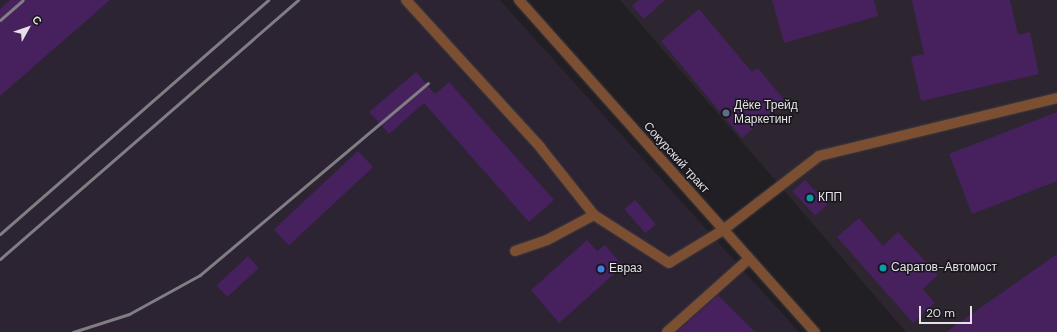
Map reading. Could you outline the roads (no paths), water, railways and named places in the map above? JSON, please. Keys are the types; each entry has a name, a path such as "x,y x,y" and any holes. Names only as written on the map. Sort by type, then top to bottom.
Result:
{"street":[{"path":"406,0 540,147 594,215 669,263 723,230 819,156 1057,98"},
{"name":"Сокурский тракт","path":"519,0 815,332"},
{"path":"515,250 546,240 594,215"},
{"path":"667,332 749,259"}],"railway":[{"path":"0,20 23,0"},
{"path":"0,234 268,0"},
{"path":"0,259 298,0"},
{"path":"73,332 129,314 200,275 428,83"}],"place":[{"name":"Дёке Трейд Маркетинг","path":"726,113"},
{"name":"КПП","path":"810,198"},
{"name":"Саратов-Автомост","path":"883,268"},
{"name":"Евраз","path":"601,269"}]}
